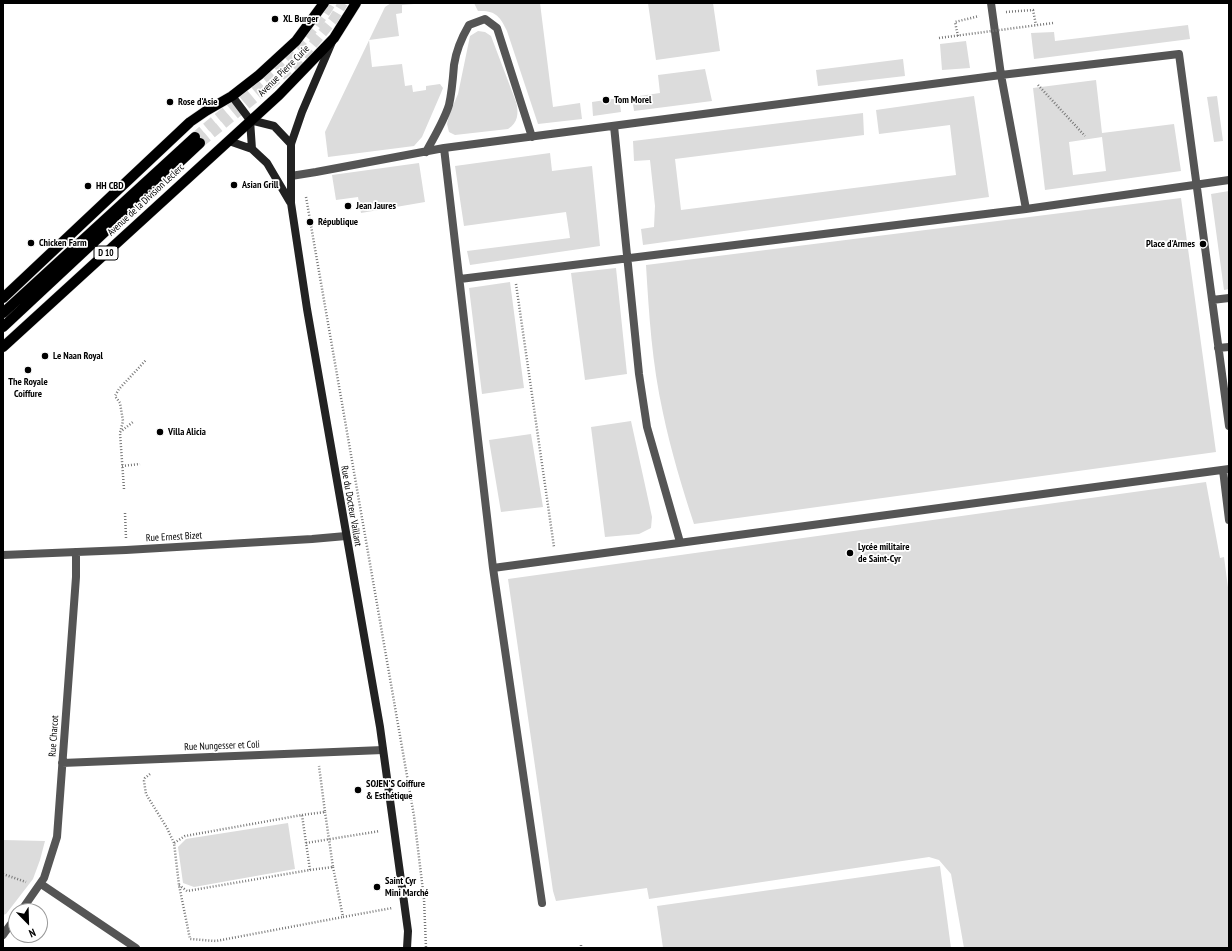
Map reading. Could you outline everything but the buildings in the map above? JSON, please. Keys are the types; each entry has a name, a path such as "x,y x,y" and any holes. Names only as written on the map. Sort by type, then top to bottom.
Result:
{"main road":[{"path":"3,298 190,122 232,96 259,75 296,41 324,3"},
{"name":"D 10","path":"291,144 302,112 334,38 356,3"},
{"name":"Avenue Pierre Curie","path":"250,120 278,95 334,38"},
{"path":"232,96 250,120 252,149"},
{"path":"250,120 274,126 291,144"},
{"name":"Avenue de la Division Leclerc","path":"3,347 229,141 250,120"},
{"name":"Avenue de la Division Leclerc","path":"3,313 197,140 38,295 3,327"},
{"path":"229,141 252,149 267,163 291,203"},
{"name":"Rue du Docteur Vaillant","path":"291,144 291,203 308,317 383,750 408,931 407,948"},
{"path":"38,295 62,294"}],"street":[{"path":"991,3 1001,75 1026,209"},
{"path":"426,152 449,106 454,80 454,64 461,40 469,25 485,19 497,28 532,137"},
{"path":"291,176 444,148 1001,75 1179,54 1229,426"},
{"path":"614,126 639,374 648,427 680,542"},
{"path":"444,148 492,568 542,903"},
{"path":"460,279 1026,209 1229,180"},
{"path":"1212,300 1229,298"},
{"path":"1218,348 1229,347"},
{"path":"492,568 1226,470 1229,520"},
{"name":"Rue Ernest Bizet","path":"3,555 126,550 346,536"},
{"name":"Rue Charcot","path":"27,903 40,885 57,837 76,577 76,552"},
{"name":"Rue Nungesser et Coli","path":"62,763 383,750"},
{"path":"40,885 136,948"}],"path":[{"path":"1002,12 1033,10 1036,25"},
{"path":"958,36 955,22 984,14"},
{"path":"939,38 1052,23"},
{"path":"1026,72 1084,136"},
{"path":"303,174 308,212 330,330 414,816 424,899 426,948"},
{"path":"515,272 556,559"},
{"path":"124,489 120,433 123,421 120,403 115,396 119,389 146,360"},
{"path":"120,433 133,422"},
{"path":"122,466 140,464"},
{"path":"124,513 126,550"},
{"path":"324,752 318,768 333,867 343,917"},
{"path":"168,758 145,778 144,787 146,794 167,828 174,843 179,885 190,939 216,941 404,906"},
{"path":"174,843 185,836 325,812"},
{"path":"302,815 310,870"},
{"path":"306,843 394,829"},
{"path":"179,885 187,891 333,867"},
{"path":"3,874 40,885"}],"shaded area":[{"path":"391,3 414,4 402,5 402,13 396,14 399,36 369,40 385,7"},
{"path":"474,3 540,3 553,107 580,103 582,119 538,124 507,31 496,15 489,12 478,11"},
{"path":"648,3 713,3 720,51 656,60"},
{"path":"1188,25 1190,39 1034,59 1031,33 1054,32 1055,41"},
{"path":"478,31 485,32 491,36 516,102 517,117 514,124 508,129 455,135 449,132 447,124 449,115 458,94 470,36"},
{"path":"369,40 372,67 402,64 405,86 412,85 413,92 426,90 426,86 440,84 443,88 422,137 414,146 328,157 325,132"},
{"path":"966,41 970,68 942,70 940,44"},
{"path":"903,59 905,76 818,86 816,70"},
{"path":"705,69 712,101 634,111 632,97 660,93 658,75"},
{"path":"1096,80 1102,133 1174,124 1181,171 1045,190 1033,88","holes":["1102,137 1106,171 1073,175 1069,142"]},
{"path":"974,96 989,197 643,245 641,229 654,227 655,206 650,160 634,161 633,141 863,113 864,135 675,159 681,210 956,175 950,125 879,134 876,110"},
{"path":"1217,96 1223,141 1214,142 1207,97"},
{"path":"619,98 621,112 593,116 592,102"},
{"path":"550,153 552,171 592,166 600,246 470,265 467,251 570,238 566,212 464,226 455,166"},
{"path":"419,163 425,202 361,213 358,197 336,200 332,175"},
{"path":"1229,191 1229,289 1224,290 1211,194"},
{"path":"1181,198 1216,452 694,524 673,455 659,395 648,302 646,265"},
{"path":"616,268 627,374 585,380 571,273"},
{"path":"510,282 524,388 482,394 469,288"},
{"path":"631,421 652,517 651,528 639,534 605,537 591,427"},
{"path":"531,434 543,507 501,512 489,440"},
{"path":"1206,482 1220,558 1224,557 1229,595 1229,948 964,948 951,874 939,860 929,857 649,899 647,888 556,901 553,891 508,579"},
{"path":"288,823 295,869 194,887 183,883 178,847 186,839"},
{"path":"3,840 45,841 33,879 14,903 8,903 8,911 3,915"},
{"path":"940,866 951,948 663,948 657,906"}],"tunnel":[{"path":"195,137 251,91 287,58 303,41 331,3"},
{"path":"200,143 299,61 333,20 343,3"}],"place":[{"name":"XL Burger","path":"275,19"},
{"name":"Tom Morel","path":"606,100"},
{"name":"Rose d'Asie","path":"170,102"},
{"name":"Asian Grill","path":"234,185"},
{"name":"HH CBD","path":"88,186"},
{"name":"Jean Jaures","path":"348,206"},
{"name":"République","path":"310,222"},
{"name":"Chicken Farm","path":"31,243"},
{"name":"Place d'Armes","path":"1203,244"},
{"name":"Le Naan Royal","path":"45,356"},
{"name":"The Royale Coiffure","path":"28,370"},
{"name":"Villa Alicia","path":"160,432"},
{"name":"Lycée militaire de Saint-Cyr","path":"850,553"},
{"name":"SOJEN'S Coiffure & Esthétique","path":"358,790"},
{"name":"Saint Cyr Mini Marché","path":"377,887"}]}
